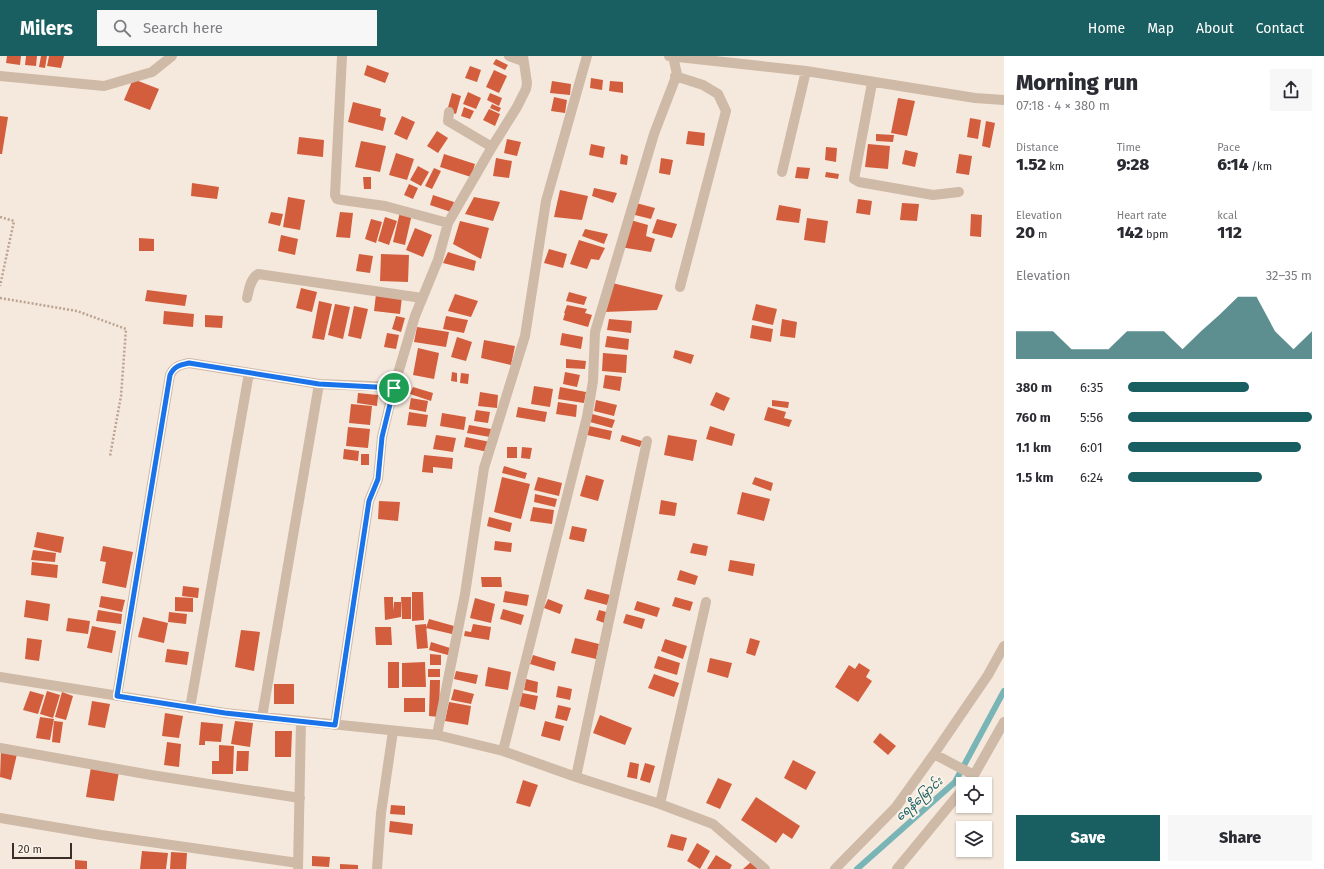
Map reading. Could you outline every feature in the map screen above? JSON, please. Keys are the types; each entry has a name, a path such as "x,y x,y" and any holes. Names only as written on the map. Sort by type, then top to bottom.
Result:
{"street":[{"path":"0,76 104,86 152,72 172,56"},
{"path":"342,56 335,195 337,199 385,206 448,223"},
{"path":"509,56 520,60 522,56"},
{"path":"335,725 369,501 378,479 382,437 394,388 415,316 438,260 448,223 517,107 527,83 522,56"},
{"path":"437,735 465,594 484,468 525,336 546,201 587,56"},
{"path":"503,751 587,417 593,381 595,332 654,134 676,75 673,58 806,73 872,84 975,98 1004,100"},
{"path":"782,172 806,73"},
{"path":"676,75 703,85 718,94 726,111 680,287"},
{"path":"872,84 854,179 859,182 933,195 959,192"},
{"path":"449,112 448,121 492,147"},
{"path":"247,298 252,280 254,276 258,274 422,298"},
{"path":"117,696 170,375 173,369 179,365 189,363 319,384 394,388"},
{"path":"190,708 249,373"},
{"path":"262,717 319,384"},
{"path":"576,777 647,441"},
{"path":"660,804 706,602"},
{"path":"835,869 896,807 937,756 988,675 1004,646"},
{"path":"0,677 190,708 437,735 503,751 576,777 660,804 713,824 765,869"},
{"path":"0,818 298,866 301,721"},
{"path":"972,777 1004,722"},
{"path":"377,869 381,813 393,731"},
{"path":"0,748 150,775 300,798"},
{"path":"937,756 970,773"},
{"path":"898,869 956,798"}],"path":[{"path":"0,217 14,221 0,286"},
{"path":"0,298 77,311 126,329 121,396 110,456"}],"building":[{"path":"7,56 21,56 20,65 6,63"},
{"path":"26,56 37,56 36,66 25,65"},
{"path":"41,56 47,56 45,68 39,67"},
{"path":"49,56 64,56 61,68 47,66"},
{"path":"496,59 508,65 505,70 493,64"},
{"path":"367,65 389,73 385,83 364,75"},
{"path":"470,66 481,70 477,82 465,78"},
{"path":"494,70 507,76 499,93 486,87"},
{"path":"591,78 603,80 602,90 590,88"},
{"path":"133,79 159,89 150,110 124,100"},
{"path":"552,81 571,84 570,95 550,93"},
{"path":"610,81 623,82 623,93 609,91"},
{"path":"468,92 481,98 476,109 463,104"},
{"path":"452,93 461,96 456,114 447,111"},
{"path":"490,93 502,98 499,106 487,100"},
{"path":"554,97 567,100 565,113 551,111"},
{"path":"898,98 915,101 907,136 891,133"},
{"path":"353,102 381,109 380,116 386,118 383,131 348,122"},
{"path":"492,104 501,108 499,112 490,108"},
{"path":"464,107 474,111 470,119 461,116"},
{"path":"489,109 500,114 495,126 483,120"},
{"path":"0,116 8,117 2,154 0,154"},
{"path":"402,116 415,122 407,140 394,134"},
{"path":"970,118 981,120 978,139 967,137"},
{"path":"986,121 995,123 990,148 982,146"},
{"path":"437,131 448,138 438,153 427,146"},
{"path":"688,131 705,133 704,146 686,144"},
{"path":"876,134 894,135 893,142 876,141"},
{"path":"299,137 324,140 323,157 297,154"},
{"path":"507,139 521,142 517,156 504,153"},
{"path":"361,141 386,146 380,172 355,167"},
{"path":"591,144 605,147 603,158 589,155"},
{"path":"868,144 890,146 888,169 865,167"},
{"path":"826,147 837,148 836,162 825,160"},
{"path":"905,150 918,153 915,167 902,164"},
{"path":"396,153 414,159 407,180 389,175"},
{"path":"444,154 475,164 471,177 440,167"},
{"path":"621,154 628,156 627,165 620,164"},
{"path":"959,154 972,156 969,175 956,173"},
{"path":"496,158 512,161 509,178 493,176"},
{"path":"661,158 673,160 670,175 659,173"},
{"path":"418,166 429,172 421,186 410,180"},
{"path":"797,167 810,168 808,179 795,178"},
{"path":"434,168 441,171 432,189 425,186"},
{"path":"826,172 839,174 838,179 825,177"},
{"path":"363,177 371,177 371,189 364,189"},
{"path":"192,183 219,187 217,199 191,196"},
{"path":"409,184 418,188 413,199 404,195"},
{"path":"594,188 617,193 613,203 592,196"},
{"path":"560,190 588,196 582,220 554,217"},
{"path":"433,195 454,202 451,212 430,205"},
{"path":"288,197 305,200 300,230 283,227"},
{"path":"474,197 500,202 493,221 465,214"},
{"path":"858,199 872,201 870,215 856,213"},
{"path":"636,203 655,208 651,219 631,214"},
{"path":"902,203 919,204 917,221 900,220"},
{"path":"779,205 801,209 799,223 776,220"},
{"path":"271,212 283,214 280,226 268,223"},
{"path":"340,212 353,213 350,238 336,237"},
{"path":"400,212 412,214 405,245 393,242"},
{"path":"971,214 982,215 981,237 970,236"},
{"path":"385,217 397,221 389,245 378,241"},
{"path":"807,218 828,221 825,243 804,240"},
{"path":"371,219 382,222 376,243 365,239"},
{"path":"627,219 648,225 646,236 655,239 651,252 620,247"},
{"path":"657,219 677,224 672,238 652,233"},
{"path":"460,221 489,228 481,259 453,244"},
{"path":"415,228 432,235 423,257 406,250"},
{"path":"585,229 608,234 604,244 582,236"},
{"path":"281,235 298,239 295,255 278,251"},
{"path":"139,238 154,239 154,251 139,251"},
{"path":"579,240 605,248 599,260 591,259 587,269 570,264"},
{"path":"549,249 567,254 563,268 544,263"},
{"path":"448,252 476,261 474,271 443,263"},
{"path":"359,254 373,256 370,273 356,271"},
{"path":"381,254 409,255 408,282 380,281"},
{"path":"612,283 663,295 657,310 604,312"},
{"path":"301,288 317,292 312,312 296,308"},
{"path":"147,290 187,295 185,306 145,301"},
{"path":"569,292 587,297 584,305 566,301"},
{"path":"376,294 402,297 400,314 374,311"},
{"path":"455,294 478,301 471,317 448,311"},
{"path":"319,301 332,304 324,340 312,338"},
{"path":"335,304 350,307 343,339 328,335"},
{"path":"756,304 777,309 773,325 752,320"},
{"path":"567,305 587,309 585,313 592,315 588,327 563,320"},
{"path":"354,306 368,309 361,339 348,336"},
{"path":"164,311 194,314 193,327 163,324"},
{"path":"205,315 223,316 222,328 205,327"},
{"path":"396,316 405,318 401,332 392,329"},
{"path":"446,316 468,320 464,333 443,329"},
{"path":"609,319 632,321 631,333 607,330"},
{"path":"782,319 797,322 795,338 780,336"},
{"path":"752,325 773,329 771,342 750,338"},
{"path":"417,327 449,332 446,347 414,342"},
{"path":"387,333 399,335 396,349 384,347"},
{"path":"562,333 583,337 581,349 560,345"},
{"path":"607,336 629,339 628,350 605,347"},
{"path":"457,337 472,342 466,361 451,357"},
{"path":"484,340 515,346 511,365 481,358"},
{"path":"418,348 439,353 434,379 413,375"},
{"path":"675,350 694,355 691,364 673,358"},
{"path":"603,353 627,355 626,373 602,371"},
{"path":"566,359 586,361 585,369 566,368"},
{"path":"452,372 457,373 457,382 451,381"},
{"path":"565,372 580,375 577,387 563,384"},
{"path":"461,373 469,374 468,384 460,383"},
{"path":"605,375 622,377 620,391 603,388"},
{"path":"534,386 553,389 550,407 531,404"},
{"path":"413,387 433,393 431,401 410,394"},
{"path":"560,387 586,392 584,403 558,399"},
{"path":"480,392 498,395 497,408 478,406"},
{"path":"716,392 730,398 724,411 710,405"},
{"path":"358,393 378,395 377,406 357,403"},
{"path":"411,398 428,401 426,412 409,409"},
{"path":"596,400 617,405 614,416 594,411"},
{"path":"772,400 789,402 788,408 772,406"},
{"path":"558,402 577,405 576,417 556,414"},
{"path":"351,404 372,406 370,425 349,423"},
{"path":"518,407 547,412 545,422 516,417"},
{"path":"768,407 786,412 784,418 792,420 789,427 764,420"},
{"path":"476,410 490,412 488,423 474,421"},
{"path":"409,412 428,415 426,427 407,425"},
{"path":"442,413 466,417 464,430 440,426"},
{"path":"592,414 615,420 612,428 590,422"},
{"path":"469,425 491,429 490,437 467,433"},
{"path":"589,426 612,431 610,440 587,435"},
{"path":"710,426 735,434 732,446 706,439"},
{"path":"348,427 370,429 368,448 346,446"},
{"path":"436,435 456,438 453,452 433,449"},
{"path":"622,435 642,441 640,447 620,441"},
{"path":"668,435 697,440 693,461 664,455"},
{"path":"466,437 490,442 488,452 464,447"},
{"path":"507,447 517,447 517,458 507,458"},
{"path":"522,447 532,448 530,459 521,458"},
{"path":"344,449 359,451 358,461 343,459"},
{"path":"361,454 369,454 369,465 361,465"},
{"path":"424,455 453,458 452,469 433,467 433,473 422,472"},
{"path":"504,466 527,473 525,479 502,473"},
{"path":"586,475 604,480 598,501 580,496"},
{"path":"502,477 530,484 521,519 494,512"},
{"path":"538,477 562,483 559,496 534,490"},
{"path":"755,477 773,483 771,491 752,484"},
{"path":"742,492 770,499 764,521 737,514"},
{"path":"535,494 557,499 555,507 534,502"},
{"path":"661,500 677,503 675,516 659,514"},
{"path":"379,501 400,502 398,521 378,519"},
{"path":"533,507 554,510 552,524 530,521"},
{"path":"489,517 512,523 510,532 487,526"},
{"path":"572,526 587,529 584,542 569,539"},
{"path":"37,532 64,537 61,553 34,547"},
{"path":"495,541 512,543 511,552 494,550"},
{"path":"693,543 708,546 706,556 690,553"},
{"path":"103,546 133,552 126,588 102,583 106,562 100,561"},
{"path":"33,550 56,553 55,562 31,560"},
{"path":"730,560 755,564 753,576 728,571"},
{"path":"32,562 58,565 57,578 31,575"},
{"path":"680,570 698,576 695,585 677,580"},
{"path":"481,577 501,577 502,587 482,587"},
{"path":"183,586 199,588 198,598 182,596"},
{"path":"587,589 610,595 607,605 584,599"},
{"path":"505,591 529,595 527,606 503,602"},
{"path":"412,592 423,592 424,620 412,621"},
{"path":"101,596 125,600 122,612 99,607"},
{"path":"175,597 193,598 193,612 175,611"},
{"path":"384,597 393,597 393,611 394,602 401,602 401,617 385,620"},
{"path":"401,597 411,597 411,619 402,619"},
{"path":"675,597 693,602 690,611 672,606"},
{"path":"475,598 495,604 491,623 470,618"},
{"path":"548,599 563,605 560,614 544,608"},
{"path":"26,600 50,604 48,621 24,617"},
{"path":"637,601 660,608 657,617 634,610"},
{"path":"503,609 524,615 521,625 500,619"},
{"path":"98,610 122,614 121,624 96,621"},
{"path":"599,610 610,613 607,624 596,620"},
{"path":"169,612 187,614 186,624 168,622"},
{"path":"626,614 645,619 642,629 623,623"},
{"path":"143,617 168,623 164,643 138,637"},
{"path":"68,618 90,621 88,634 66,631"},
{"path":"429,619 454,626 452,634 426,628"},
{"path":"426,624 428,648 417,649 415,625"},
{"path":"473,624 491,627 489,640 464,636 465,631 471,632"},
{"path":"92,626 116,631 112,653 87,648"},
{"path":"375,627 391,627 392,645 376,645"},
{"path":"241,630 260,632 254,671 235,667"},
{"path":"27,638 42,640 39,661 25,659"},
{"path":"575,638 599,644 596,659 571,653"},
{"path":"750,638 760,641 755,656 746,653"},
{"path":"665,639 687,646 683,659 661,651"},
{"path":"431,642 450,648 448,655 429,650"},
{"path":"167,649 189,652 187,665 165,662"},
{"path":"430,654 441,655 441,665 430,665"},
{"path":"533,655 556,662 554,671 530,664"},
{"path":"658,656 680,663 677,675 654,668"},
{"path":"710,658 732,663 728,678 707,672"},
{"path":"388,662 399,662 399,688 388,688"},
{"path":"425,662 426,687 402,687 402,663"},
{"path":"859,663 870,670 866,677 872,681 858,702 835,687 849,665 855,669"},
{"path":"488,667 511,672 508,690 485,686"},
{"path":"428,669 440,669 440,677 428,677"},
{"path":"456,671 478,675 476,684 454,679"},
{"path":"654,674 679,683 674,697 648,688"},
{"path":"526,679 538,682 537,693 524,690"},
{"path":"430,680 440,680 439,717 429,716"},
{"path":"274,684 294,684 294,704 274,704"},
{"path":"558,686 572,689 570,700 556,697"},
{"path":"454,689 474,694 471,704 451,700"},
{"path":"30,691 44,695 38,714 23,710"},
{"path":"47,691 60,695 53,718 40,714"},
{"path":"62,692 73,696 66,720 55,717"},
{"path":"522,693 538,696 535,710 519,706"},
{"path":"404,698 425,698 425,712 404,712"},
{"path":"92,701 110,704 105,728 88,725"},
{"path":"449,702 471,706 468,725 445,721"},
{"path":"558,705 571,708 567,721 555,718"},
{"path":"165,713 183,716 179,738 162,736"},
{"path":"600,715 632,728 625,745 593,733"},
{"path":"40,717 54,719 50,740 36,738"},
{"path":"54,721 63,722 60,743 52,742"},
{"path":"235,721 253,723 250,747 231,744"},
{"path":"545,721 564,726 560,741 541,736"},
{"path":"201,722 223,724 221,742 205,741 205,745 199,745"},
{"path":"275,731 292,731 291,757 275,757"},
{"path":"880,733 896,746 888,755 873,742"},
{"path":"167,742 181,744 179,767 164,765"},
{"path":"219,745 234,746 233,774 212,774 212,761 219,761"},
{"path":"1,750 17,754 11,780 0,777"},
{"path":"237,751 249,751 248,771 236,771"},
{"path":"793,760 816,772 806,790 784,778"},
{"path":"630,762 639,764 637,779 627,777"},
{"path":"645,763 655,766 650,783 640,780"},
{"path":"91,767 119,771 114,801 86,797"},
{"path":"718,778 732,784 720,809 706,803"},
{"path":"523,780 538,785 530,807 516,803"},
{"path":"756,797 800,826 792,839 783,833 776,843 741,820"},
{"path":"391,805 405,806 405,815 390,814"},
{"path":"390,821 413,824 412,835 389,832"},
{"path":"671,834 687,838 683,851 667,847"},
{"path":"697,843 710,851 700,869 687,861"},
{"path":"142,851 168,853 166,869 140,869"},
{"path":"171,852 187,853 186,869 170,869"},
{"path":"716,855 732,865 730,869 707,869"},
{"path":"312,856 330,857 329,867 312,866"},
{"path":"75,860 87,861 87,869 75,869"},
{"path":"751,862 758,869 743,869"},
{"path":"340,864 358,865 358,869 340,869"}],"waterway":[{"name":"ရေနီမြောင်း","path":"857,869 955,782 1004,691"}],"route":[{"path":"189,363 319,384 394,388 382,437 378,479 369,501 335,725 225,713 117,696 168,386 173,369 179,365 189,363"}]}
